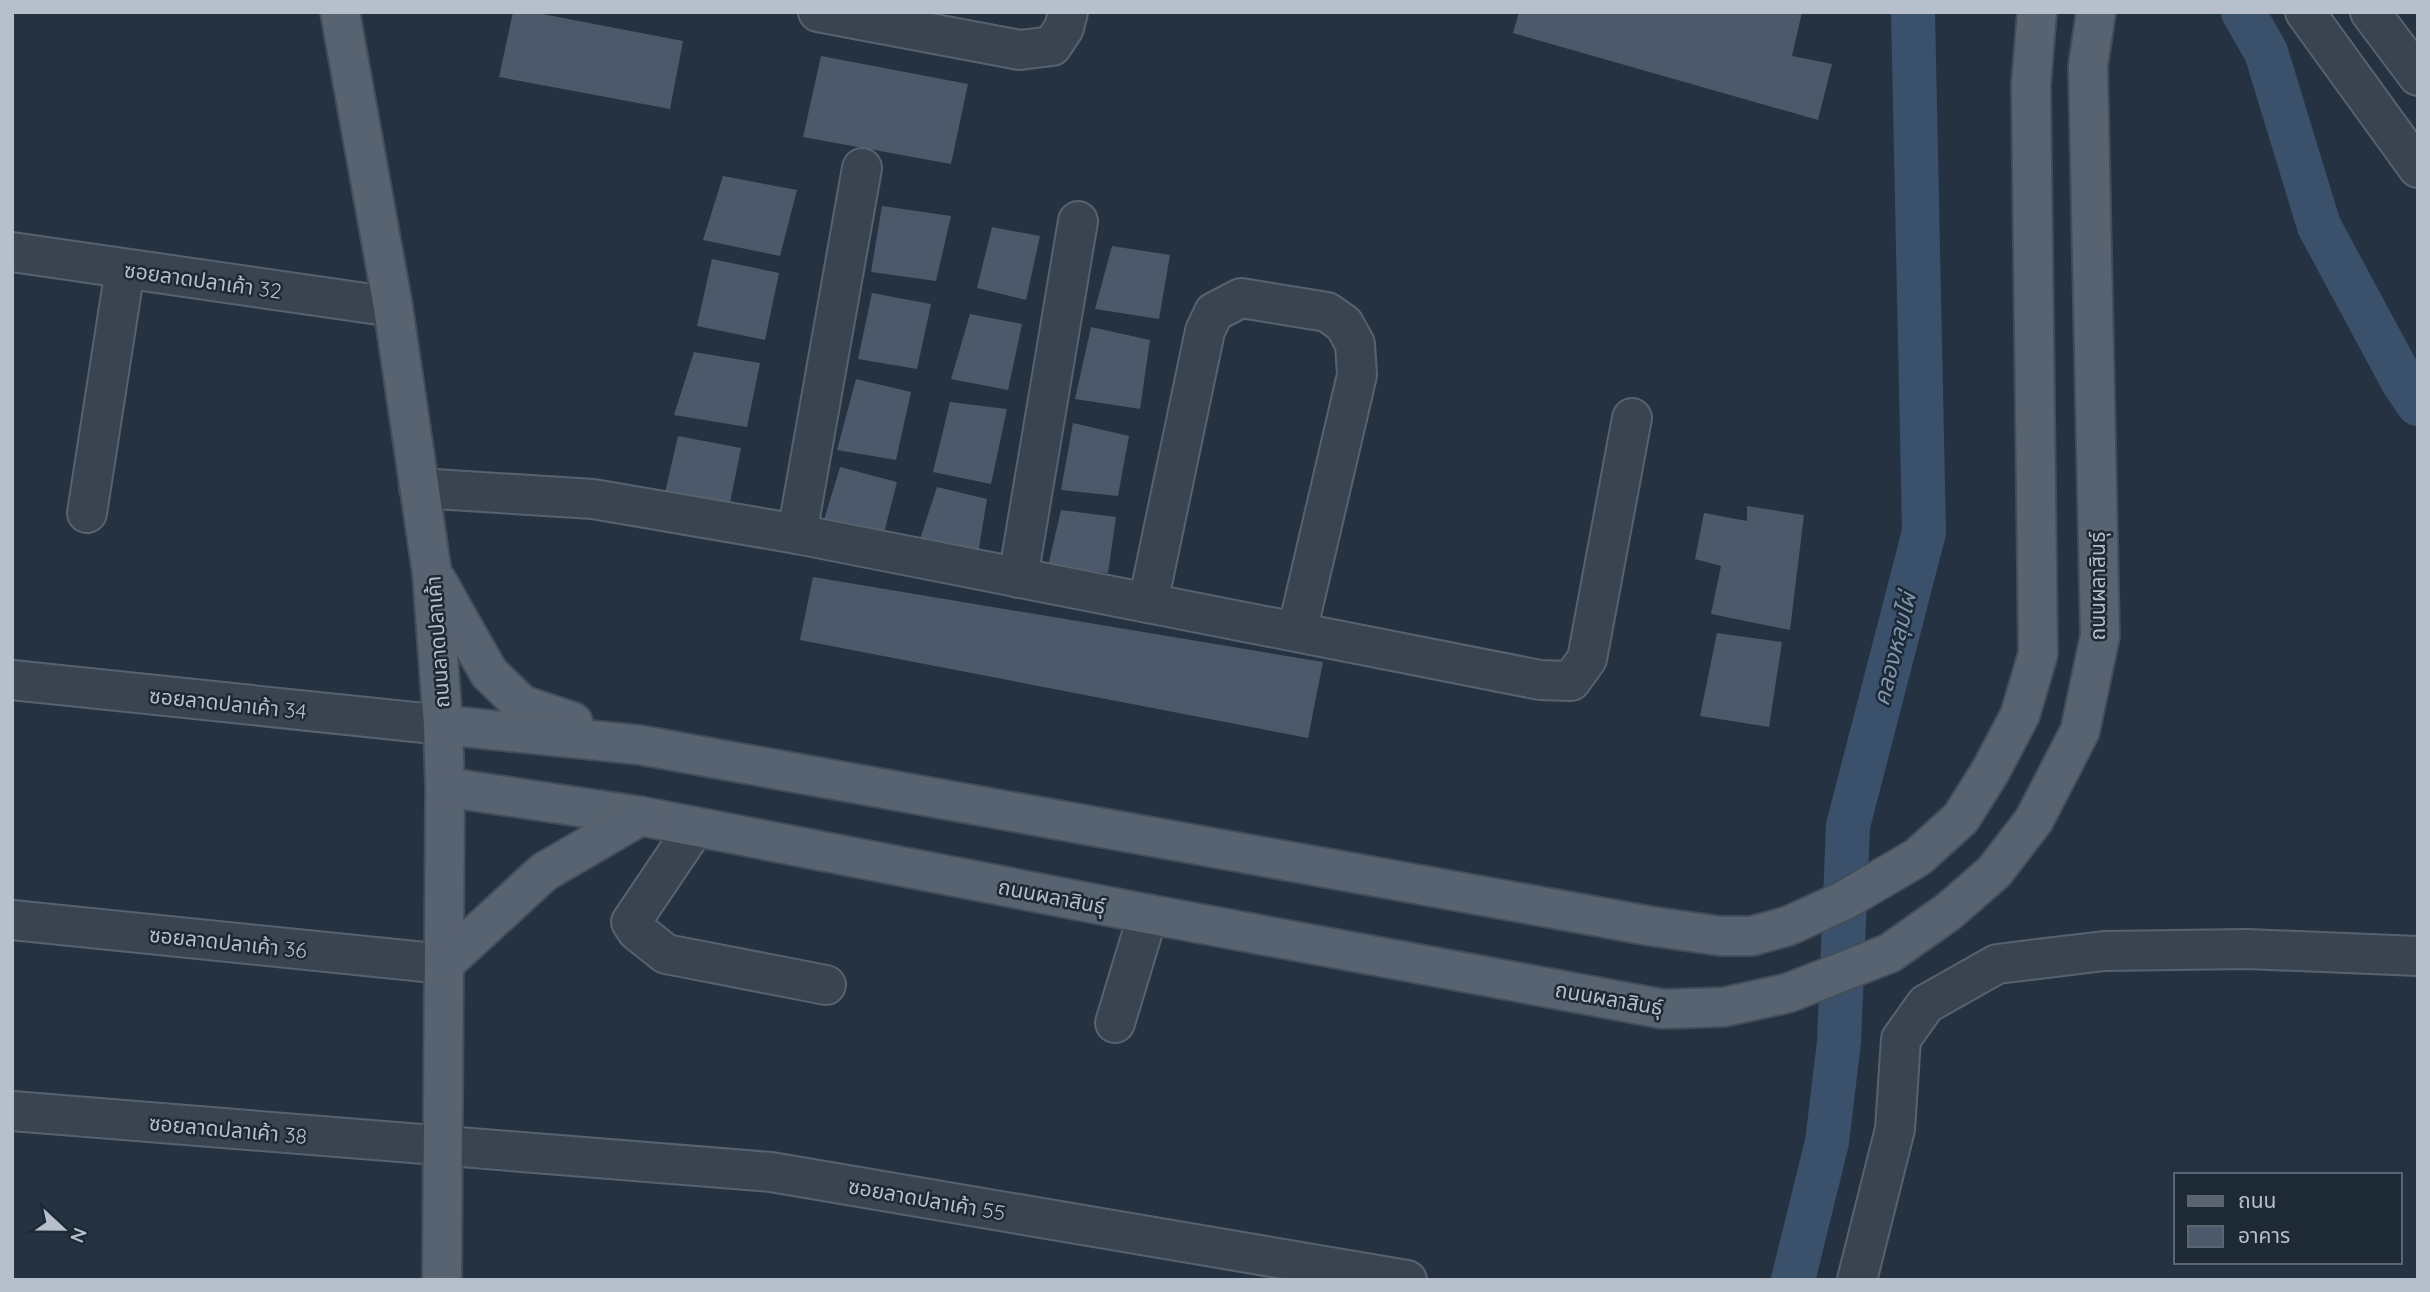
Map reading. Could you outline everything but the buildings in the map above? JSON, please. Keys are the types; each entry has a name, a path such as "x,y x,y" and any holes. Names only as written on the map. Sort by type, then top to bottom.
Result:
{"main road":[{"name":"ถนนลาดปลาเค้า","path":"340,12 393,307 432,573 445,787 442,1280"},
{"path":"443,725 640,745 1650,926 1720,936 1752,936 1788,926 1843,901 1918,857 1961,818 1992,770 2020,715 2038,654 2031,85 2036,12"},
{"name":"ถนนผลาสินธุ์","path":"445,787 640,816 1148,914 1663,1009 1724,1007 1788,993 1889,953 1948,912 1994,872 2034,820 2080,731 2100,636 2088,66 2096,12"},
{"path":"432,573 489,673 522,705 640,745"},
{"path":"444,964 544,872 640,816"}],"street":[{"path":"818,12 1020,50 1052,46 1064,28 1068,12"},
{"path":"2305,12 2418,168"},
{"path":"2370,12 2418,76"},
{"path":"797,534 862,168"},
{"path":"1018,578 1079,220"},
{"name":"ซอยลาดปลาเค้า 32","path":"12,253 393,307"},
{"path":"87,513 125,269"},
{"path":"1148,603 1205,331 1214,312 1241,298 1299,306 1327,312 1344,324 1355,344 1357,375 1297,632"},
{"path":"419,488 593,499 797,534 1540,680 1571,681 1587,659 1632,418"},
{"name":"ซอยลาดปลาเค้า 34","path":"12,680 443,725"},
{"path":"695,827 631,922 637,931 666,954 826,985"},
{"path":"1115,1023 1148,914"},
{"name":"ซอยลาดปลาเค้า 36","path":"12,920 444,964"},
{"path":"1857,1280 1895,1129 1901,1039 1926,1004 1997,964 2104,951 2247,949 2418,956"},
{"name":"ซอยลาดปลาเค้า 38","path":"12,1111 443,1147"},
{"name":"ซอยลาดปลาเค้า 55","path":"443,1147 772,1172 1407,1280"}],"waterway":[{"name":"คลองหลุมไผ่","path":"1793,1280 1827,1142 1839,1042 1848,826 1924,532 1913,12"},
{"path":"2243,12 2266,52 2319,226 2403,382 2418,404"}]}
